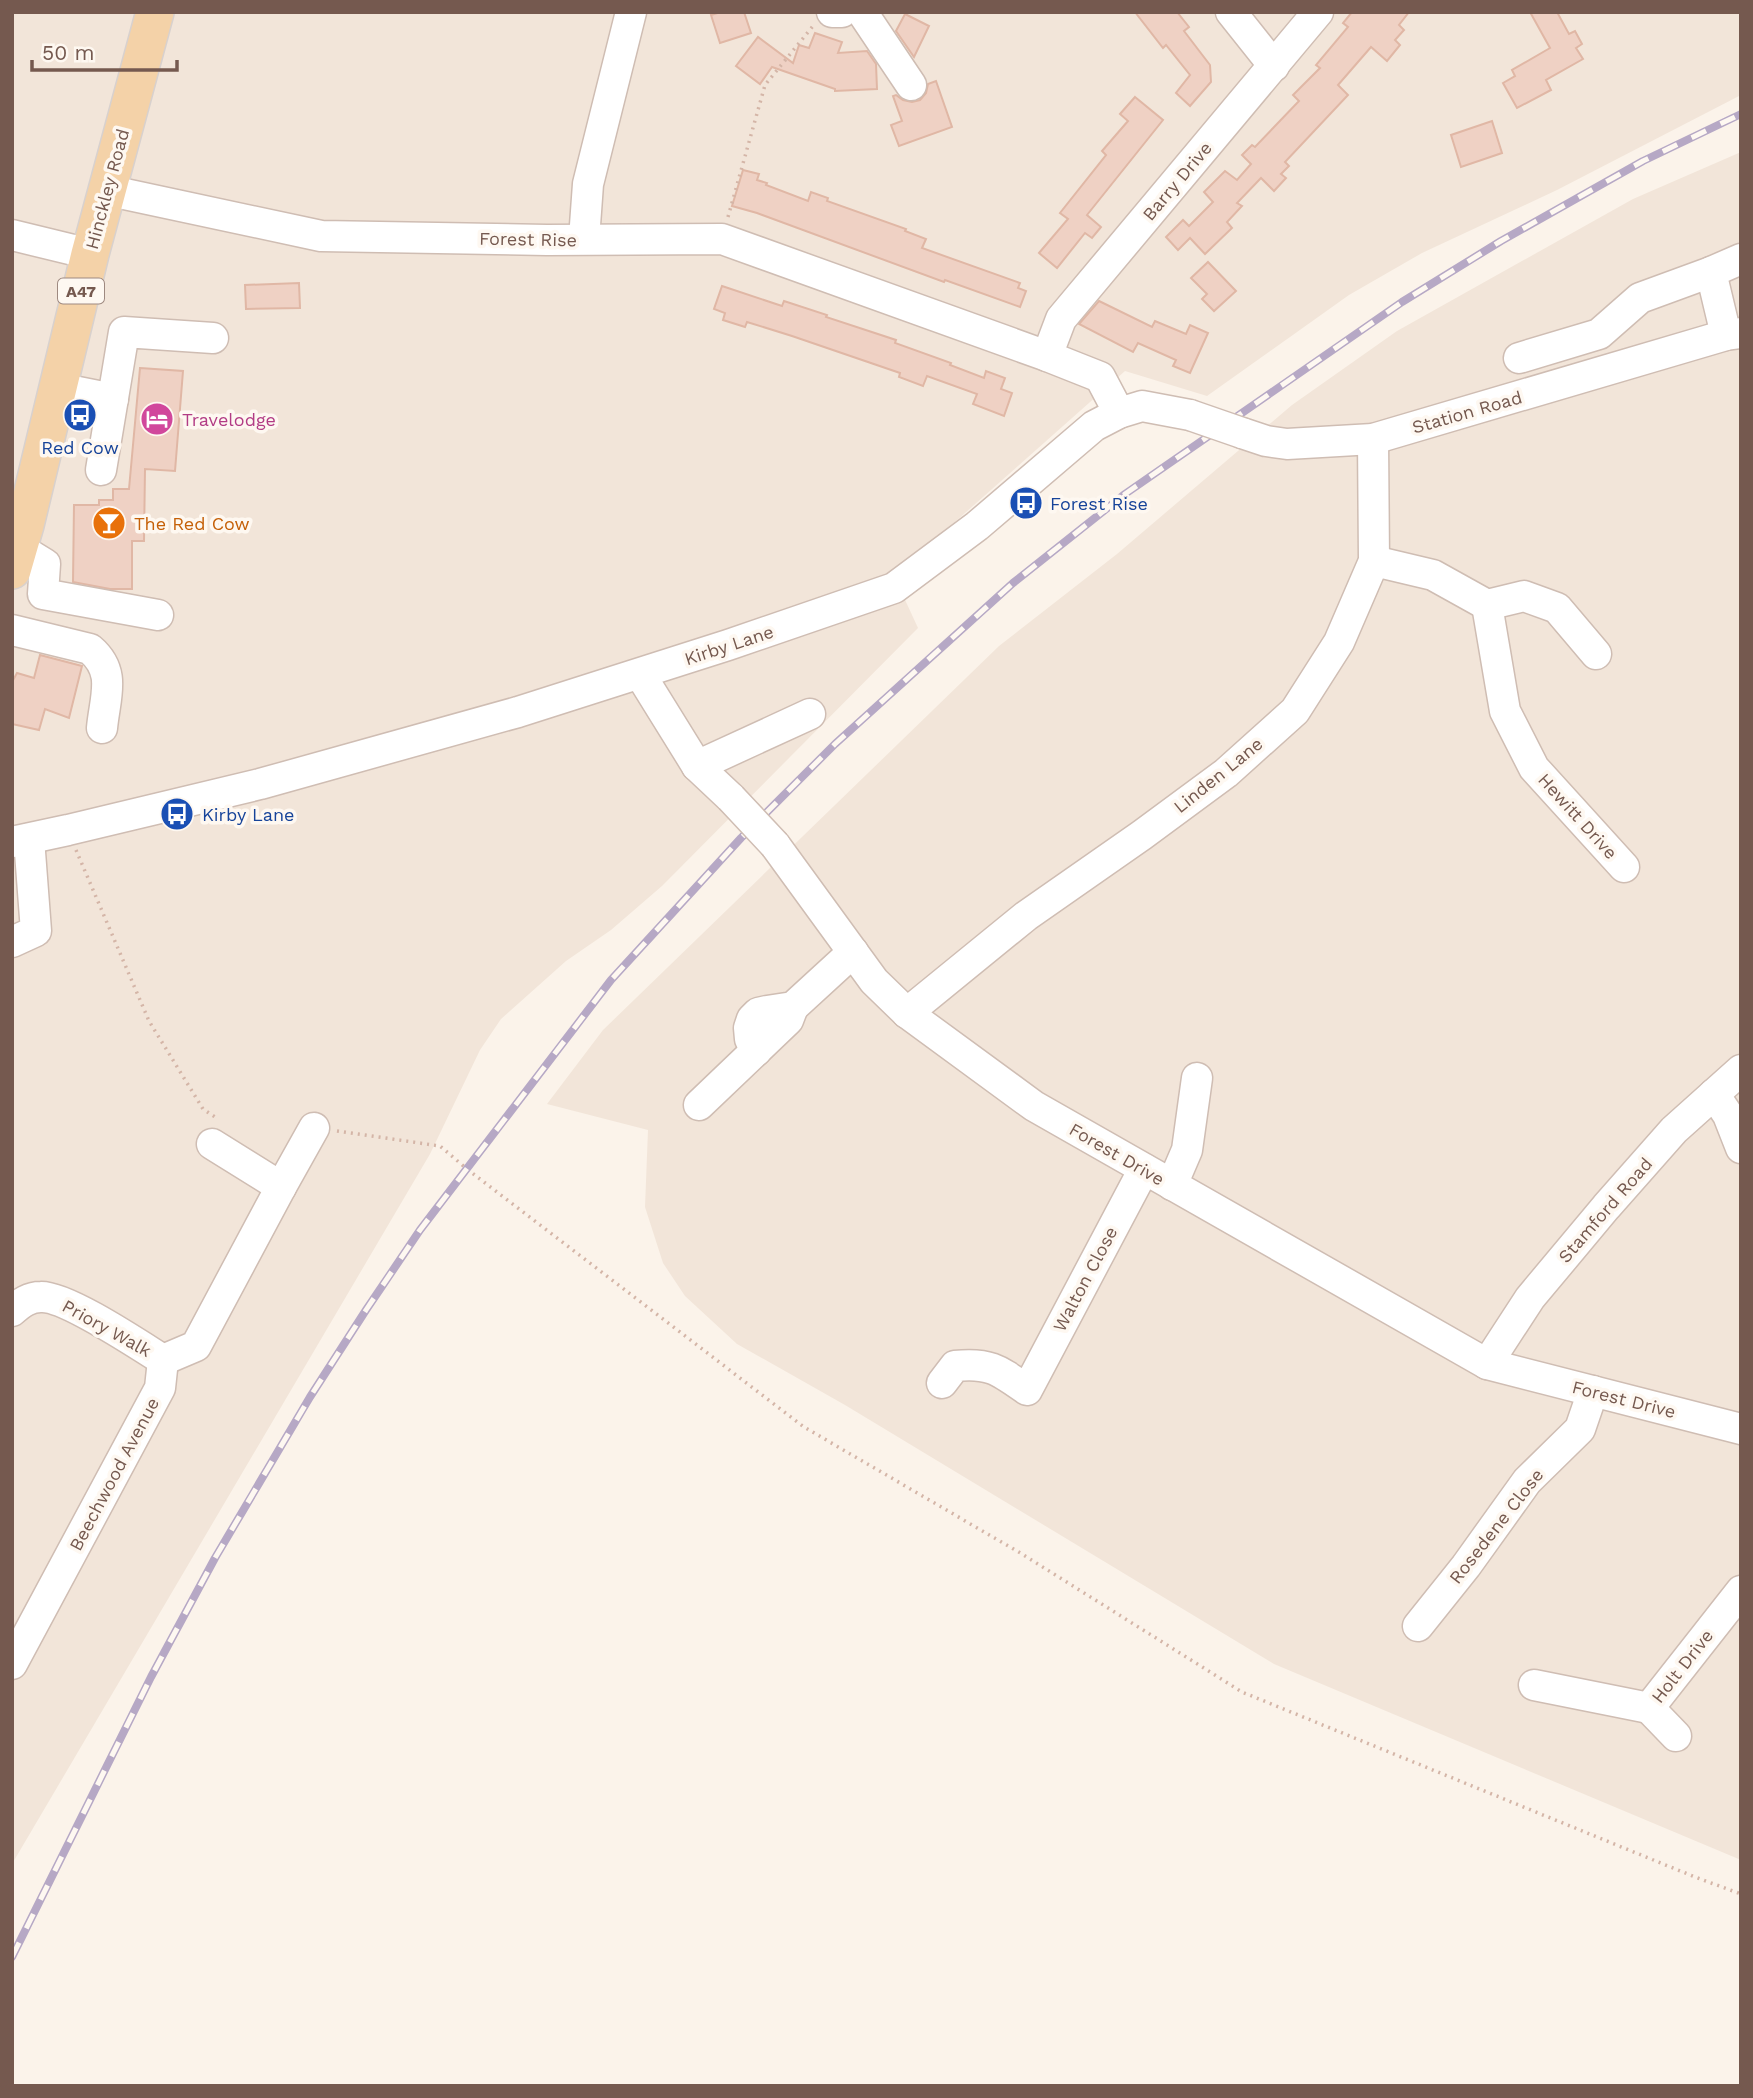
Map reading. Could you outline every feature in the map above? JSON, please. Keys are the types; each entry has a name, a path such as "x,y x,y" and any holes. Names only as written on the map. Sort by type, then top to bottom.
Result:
{"main road":[{"name":"Hinckley Road","path":"17,541 58,388 106,190 155,12"}],"street":[{"path":"584,239 588,184 631,12"},
{"path":"862,12 911,85"},
{"path":"1231,12 1274,66"},
{"name":"Barry Drive","path":"1047,356 1061,319 1318,12"},
{"name":"Forest Rise","path":"106,190 321,236 722,239 1100,377 1119,413"},
{"path":"12,235 90,254"},
{"path":"1519,358 1599,334 1640,298 1741,259"},
{"path":"1712,272 1733,334"},
{"path":"101,470 124,332 213,338"},
{"name":"Station Road","path":"1190,415 1266,441 1287,444 1373,439 1733,334"},
{"path":"58,388 113,400"},
{"name":"Kirby Lane","path":"21,840 260,784 518,712 894,589 977,526 1094,426 1119,413 1142,406 1190,415"},
{"name":"Linden Lane","path":"908,1013 1026,916 1226,773 1294,711 1339,642 1374,561 1373,439"},
{"path":"17,541 44,564 43,594 158,615"},
{"path":"1374,561 1433,575 1488,605 1524,596 1558,608 1596,654"},
{"name":"Hewitt Drive","path":"1488,605 1505,711 1534,768 1623,867"},
{"path":"12,630 90,649 98,656 104,663 107,675 102,728"},
{"name":"Forest Drive","path":"640,674 697,766 775,845 874,981 908,1013 1034,1106 1487,1364 1741,1429"},
{"path":"697,766 810,714"},
{"path":"12,942 36,931 21,840"},
{"path":"699,1105 756,1051 750,1039 749,1028 758,1013 793,1007 853,952"},
{"name":"Stamford Road","path":"1487,1364 1530,1298 1606,1207 1674,1130 1741,1070"},
{"path":"1172,1185 1187,1150 1197,1078"},
{"path":"1714,1094 1728,1115 1741,1148"},
{"path":"163,1360 196,1346 314,1128"},
{"path":"230,1146 281,1187"},
{"name":"Walton Close","path":"942,1383 955,1366 972,1364 996,1368 1027,1390 1144,1169"},
{"name":"Priory Walk","path":"12,1311 23,1301 42,1297 67,1303 163,1360"},
{"name":"Beechwood Avenue","path":"12,1664 160,1388 163,1360"},
{"name":"Rosedene Close","path":"1418,1626 1466,1566 1527,1481 1580,1429 1593,1391"},
{"name":"Holt Drive","path":"1649,1708 1741,1591"},
{"name":"Holt Drive","path":"1534,1685 1649,1708 1676,1736"}],"path":[{"path":"722,239 765,85 830,16"},
{"path":"68,830 149,1021 203,1109 230,1146"},
{"path":"314,1128 440,1146 804,1427 1022,1554 1242,1692 1741,1894"}],"shaded area":[{"path":"12,12 1741,12 1741,95 1557,190 1422,253 1349,295 1207,396 1125,371 894,576 918,628 662,886 611,930 566,961 501,1019 480,1050 430,1154 12,1864"},
{"path":"1741,152 1741,1860 1274,1664 845,1405 737,1344 685,1296 663,1263 645,1207 648,1130 547,1104 603,1030 999,646 1117,554 1292,405 1397,331 1633,199"}],"building":[{"path":"744,12 751,33 720,43 711,15"},
{"path":"1135,12 1177,12 1189,27 1184,31 1210,65 1211,82 1190,106 1176,93 1190,75 1166,45 1163,48"},
{"path":"1352,12 1409,12 1399,25 1404,30 1395,40 1400,45 1387,61 1371,47 1338,85 1348,95 1285,162 1289,166 1281,174 1286,178 1274,191 1261,178 1237,203 1242,206 1227,222 1232,228 1205,254 1190,238 1178,250 1166,237 1183,220 1189,226 1213,202 1204,192 1225,171 1237,180 1251,164 1242,155 1252,145 1255,147 1299,101 1293,95 1320,68 1316,65 1348,27 1343,23"},
{"path":"1530,12 1557,12 1569,34 1575,31 1582,44 1576,48 1583,59 1546,80 1551,90 1517,108 1503,83 1515,76 1512,70 1550,48"},
{"path":"905,14 929,26 914,57 896,31"},
{"path":"815,33 842,42 838,53 867,51 876,64 877,89 835,91 772,67 760,84 736,66 758,37 793,63 799,45 809,48"},
{"path":"936,81 952,127 899,146 891,125 902,121 893,96 912,102 920,100 926,93 928,84"},
{"path":"1135,97 1163,120 1087,215 1101,227 1092,238 1085,233 1057,268 1039,253 1068,219 1060,213 1106,155 1102,151 1128,121 1120,114"},
{"path":"1492,121 1502,153 1461,167 1451,135"},
{"path":"743,170 759,174 757,180 767,183 766,185 808,201 811,192 828,198 827,201 906,229 905,231 926,239 922,248 1020,283 1018,288 1026,291 1020,307 732,206"},
{"path":"1208,262 1236,291 1214,311 1202,299 1207,294 1191,278"},
{"path":"299,283 300,308 246,309 245,285"},
{"path":"722,286 782,306 784,301 827,315 826,317 896,340 895,343 984,378 986,371 1005,378 1001,389 1012,393 1004,416 973,404 977,394 927,376 923,386 899,377 900,373 792,336 747,322 745,327 723,320 725,313 714,309"},
{"path":"1099,301 1152,327 1155,321 1186,334 1190,325 1208,333 1190,373 1173,366 1176,360 1138,343 1133,352 1079,324"},
{"path":"140,368 183,371 175,471 145,469 144,541 132,541 132,589 110,589 73,582 74,505 99,505 99,500 113,500 113,489 129,489"},
{"path":"40,655 82,666 69,718 45,709 39,730 12,724 12,682 17,673 34,678"}],"railway":[{"path":"12,1957 151,1677 215,1558 310,1397 366,1310 420,1230 611,980 741,838 835,744 1013,583 1125,494 1402,302 1501,241 1643,161 1741,114"}],"place":[{"name":"Red Cow","path":"80,415"},
{"name":"Travelodge","path":"157,419"},
{"name":"Forest Rise","path":"1026,503"},
{"name":"The Red Cow","path":"109,523"},
{"name":"Kirby Lane","path":"177,814"}]}
